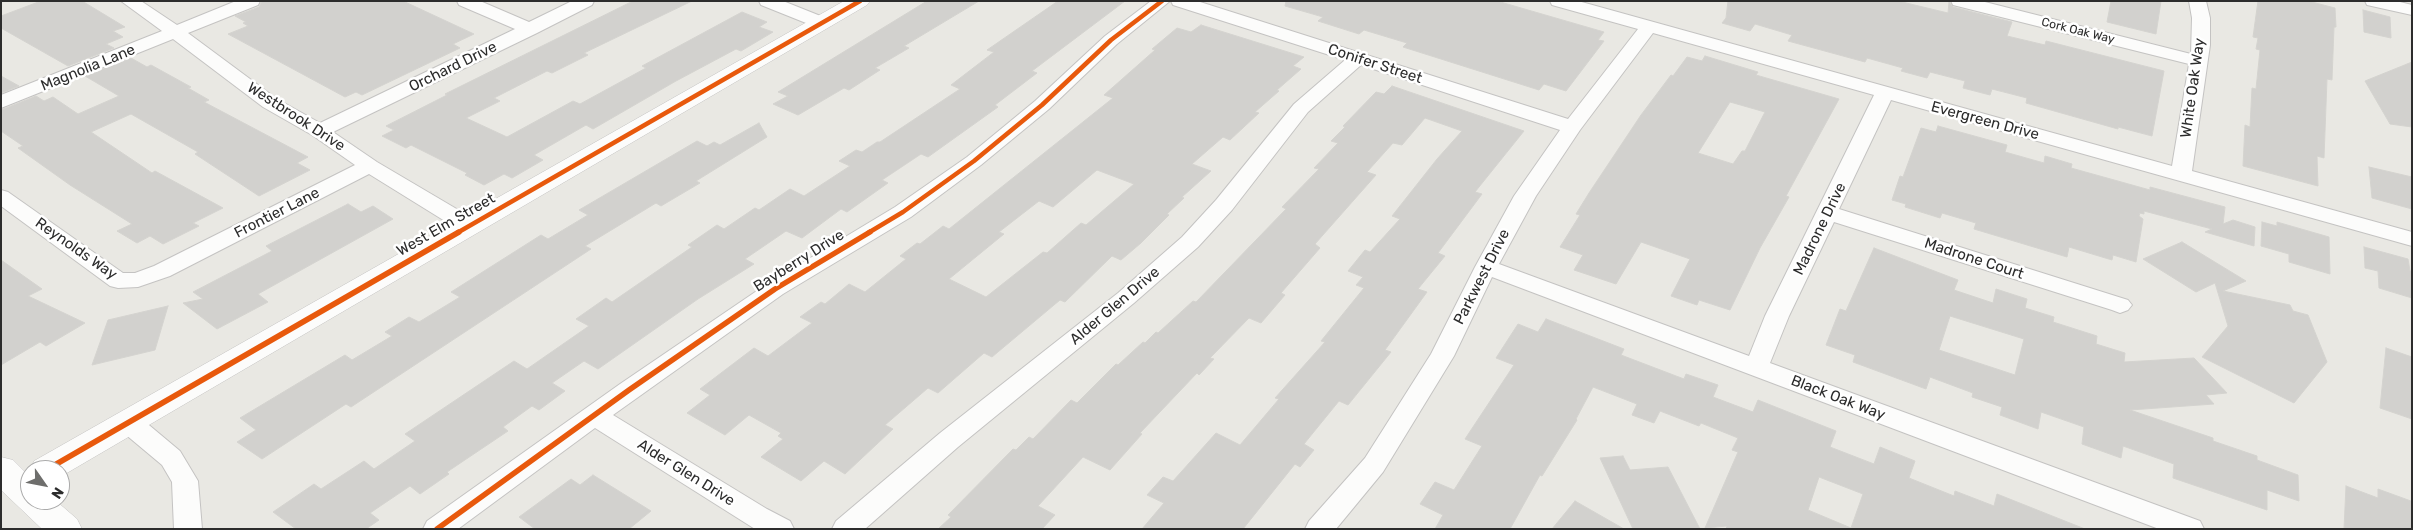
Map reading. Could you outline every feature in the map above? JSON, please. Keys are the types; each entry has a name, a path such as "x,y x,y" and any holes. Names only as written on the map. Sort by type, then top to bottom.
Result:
{"street":[{"name":"Westbrook Drive","path":"128,1 175,32 270,103 319,131 370,166 469,226"},
{"name":"Magnolia Lane","path":"1,102 252,1"},
{"path":"465,1 531,29"},
{"name":"Orchard Drive","path":"319,131 586,1"},
{"path":"767,1 822,23"},
{"name":"West Elm Street","path":"63,460 860,1"},
{"name":"Bayberry Drive","path":"437,529 594,415 775,289 904,212 966,167 1042,105 1111,40 1162,1"},
{"name":"Conifer Street","path":"1179,1 1572,127"},
{"name":"Evergreen Drive","path":"1558,1 2412,239"},
{"name":"Cork Oak Way","path":"1959,1 2198,61"},
{"name":"White Oak Way","path":"2181,174 2201,45 2202,18 2197,1"},
{"path":"2373,1 2412,10"},
{"name":"Parkwest Drive","path":"1319,529 1374,465 1442,356 1486,267 1526,196 1572,127 1649,27"},
{"name":"Alder Glen Drive","path":"846,529 949,440 1126,298 1190,242 1224,205 1301,108 1358,59"},
{"name":"Madrone Drive","path":"1757,366 1777,316 1829,213 1885,93"},
{"name":"Frontier Lane","path":"184,260 370,166"},
{"name":"Reynolds Way","path":"1,196 118,281 138,280 184,260"},
{"name":"Madrone Court","path":"1829,213 2120,305"},
{"name":"Black Oak Way","path":"1486,267 1757,366 2190,529"},
{"name":"Alder Glen Drive","path":"594,415 757,517 780,529"},
{"path":"128,422 171,458 185,481 188,529"},
{"path":"19,488 65,529"}],"building":[{"path":"41,1 82,1 125,27 113,31 123,37 106,44 114,48 68,66 1,28 1,16"},
{"path":"262,1 403,1 474,34 453,44 460,48 362,95 356,92 345,97 228,34 248,26 243,23 246,22 235,16 259,7"},
{"path":"633,1 692,1 584,53 588,55 552,73 547,71 494,98 500,101 466,118 507,137 573,101 580,104 646,68 642,66 742,12 767,22 759,27 773,32 741,51 736,49 676,81 593,129 586,125 534,155 543,160 512,178 504,174 484,185 465,175 467,173 411,145 406,148 382,136 394,130 386,126 447,95 445,94"},
{"path":"927,1 979,1 904,46 909,48 875,68 880,70 849,90 844,88 798,115 773,104 788,96 778,92"},
{"path":"1058,1 1125,1 1032,71 1037,73 995,105 998,107 928,157 921,154 882,180 888,183 847,212 841,209 802,238 786,231 745,259 754,264 698,299 598,369 584,361 552,383 565,391 539,410 532,406 503,427 508,431 447,472 449,474 420,494 410,486 370,513 379,520 366,529 296,529 273,512 314,484 321,489 364,461 374,469 415,441 405,434 514,361 527,369 589,326 576,319 606,298 612,302 692,247 688,245 717,225 724,229 755,208 759,210 790,189 804,196 850,166 839,161 856,150 862,152 880,142 960,89 951,85 994,52 987,50"},
{"path":"1286,1 1497,1 1604,32 1598,40 1604,41 1566,91 1544,84 1539,90 1403,47 1407,43 1364,30 1359,34 1318,21 1323,17 1285,6"},
{"path":"1728,1 1898,1 1948,13 1949,2 1953,7 2012,22 2007,36 2045,45 2046,41 2164,71 2152,136 2118,127 2118,129 2026,103 2027,98 1992,89 1990,95 1963,88 1965,81 1930,72 1927,78 1901,71 1903,68 1867,58 1865,62 1788,41 1792,35 1755,24 1750,31 1722,23 1726,18"},
{"path":"2111,1 2161,1 2156,34 2107,22"},
{"path":"2258,1 2308,1 2335,8 2336,27 2334,27 2332,80 2327,79 2324,158 2317,156 2318,186 2243,166 2245,125 2250,127 2252,88 2256,89 2260,50 2256,49 2258,38 2253,37"},
{"path":"2363,10 2390,17 2391,38 2364,32"},
{"path":"1201,25 1304,57 1293,66 1301,69 1255,112 1259,113 1230,140 1223,137 1192,164 1211,171 1182,197 1184,198 1167,214 1169,215 1141,243 1121,260 1112,256 1065,302 1060,300 992,357 984,353 938,393 928,388 885,425 893,429 845,474 824,461 801,481 761,457 783,439 778,436 781,433 749,415 725,435 687,413 710,395 700,389 754,348 768,356 812,323 800,317 821,302 825,304 849,284 865,292 906,259 900,256 917,243 920,244 943,226 949,229 1113,98 1104,95 1177,28 1191,32","holes":["1097,170 1134,184 1086,225 1081,223 1047,253 1043,252 986,297 949,279 1004,234 999,232 1039,201 1053,207"]},
{"path":"1705,56 1758,72 1756,75 1839,99 1786,196 1789,197 1760,248 1730,310 1699,300 1697,305 1671,296 1690,259 1641,242 1616,284 1574,270 1583,255 1560,247 1580,215 1576,214 1589,193 1641,115 1671,75 1673,76 1687,57 1702,61","holes":["1730,102 1765,112 1745,151 1742,151 1733,164 1698,153"]},
{"path":"131,58 147,67 151,65 191,87 188,88 209,100 204,102 308,157 297,163 310,170 259,196 195,154 198,152 131,114 91,132 152,173 155,171 223,208 193,223 199,226 163,244 150,236 137,243 117,231 132,224 70,185 18,148 23,146 1,131 1,110 36,96 44,101 53,97 78,114 119,96 85,76"},
{"path":"2412,62 2412,127 2390,124 2365,81"},
{"path":"1,76 19,86 1,93"},
{"path":"1392,86 1524,131 1475,192 1482,194 1438,253 1445,256 1418,289 1427,292 1385,350 1391,352 1348,405 1339,401 1304,444 1314,450 1300,467 1295,464 1243,529 1142,529 1164,503 1147,495 1163,477 1173,481 1216,433 1240,445 1279,399 1275,398 1325,342 1321,341 1364,288 1356,285 1363,277 1348,271 1365,250 1370,252 1400,219 1392,216 1462,131 1425,118 1402,145 1393,143 1367,172 1376,175 1315,244 1320,248 1281,293 1285,295 1261,323 1249,318 1210,358 1214,359 1199,375 1197,373 1140,433 1142,434 1110,470 1083,457 1038,506 1055,515 1042,529 938,529 951,517 948,515 1013,449 1016,450 1029,437 1033,439 1071,400 1077,403 1116,364 1118,365 1156,332 1158,333 1193,301 1196,302 1286,209 1282,207 1319,169 1314,168 1338,143 1331,141 1345,127 1343,126 1376,92 1384,94"},
{"path":"759,123 767,137 696,181 700,183 661,206 656,203 585,246 591,249 351,407 346,404 262,459 237,442 256,430 240,418 345,355 352,360 392,336 385,332 409,317 419,322 460,297 451,292 541,235 548,239 588,215 579,210 697,141 707,146 714,142 720,145"},
{"path":"1938,126 2007,145 2005,152 2044,163 2045,156 2072,164 2071,168 2150,190 2150,187 2225,207 2223,224 2233,220 2255,227 2254,246 2205,232 2212,229 2144,211 2144,214 2140,213 2139,216 2143,219 2136,262 2113,255 2112,260 2069,247 2067,257 1974,229 1976,223 1942,213 1940,218 1905,207 1906,204 1892,200 1900,176 1903,177 1921,128 1936,132"},
{"path":"2369,167 2412,177 2412,209 2372,198"},
{"path":"348,204 361,212 373,206 393,219 258,294 268,302 217,329 183,303 203,299 193,292 272,251 266,246"},
{"path":"2262,222 2277,226 2277,222 2329,237 2330,274 2289,262 2289,254 2261,246"},
{"path":"2182,242 2246,281 2223,291 2290,305 2293,311 2308,315 2327,362 2294,403 2202,357 2228,326 2215,283 2196,292 2143,259"},
{"path":"2364,247 2408,259 2410,271 2412,271 2412,298 2379,288 2378,271 2365,268"},
{"path":"1874,248 1958,280 1954,290 1993,303 1996,289 2027,299 2025,308 2054,317 2053,322 2097,336 2096,344 2125,353 2124,362 2194,358 2227,393 2206,395 2214,404 2130,410 2213,438 2213,441 2257,456 2257,460 2298,475 2299,501 2267,490 2267,510 2173,478 2174,464 2123,446 2121,458 2082,444 2084,427 2041,412 2038,429 2000,415 2002,407 1972,397 1973,393 1930,377 1926,389 1853,362 1855,355 1826,345 1840,309 1846,311","holes":["1950,316 2024,339 2015,375 1939,350"]},
{"path":"1,260 42,289 28,296 85,323 46,346 40,342 1,365"},
{"path":"168,306 155,350 92,365 108,320"},
{"path":"1546,319 1624,349 1621,355 1684,379 1686,374 1718,385 1713,397 1753,412 1758,400 1836,431 1830,447 1874,464 1880,447 1915,461 1909,478 1954,496 1955,491 1994,506 1997,494 2085,529 1726,529 1727,526 1705,528 1738,452 1732,450 1738,438 1701,423 1699,426 1660,411 1654,423 1632,415 1637,404 1593,387 1577,420 1542,476 1540,475 1510,529 1435,529 1443,515 1420,504 1435,482 1454,490 1482,446 1465,439 1514,365 1496,358 1518,324 1538,332","holes":["1819,477 1863,494 1851,528 1808,510"]},
{"path":"2386,348 2412,357 2412,419 2380,408"},
{"path":"1623,456 1630,470 1668,467 1700,529 1633,529 1600,458"},
{"path":"593,475 651,511 629,529 535,529 519,517 571,479 580,485"},
{"path":"2346,486 2378,498 2378,489 2411,501 2412,529 2344,529"},
{"path":"1575,501 1624,529 1552,529"}],"cycle path":[{"path":"63,460 860,1"},
{"path":"437,529 629,390 775,289 903,212 974,161 1042,105 1111,40 1162,1"}]}
